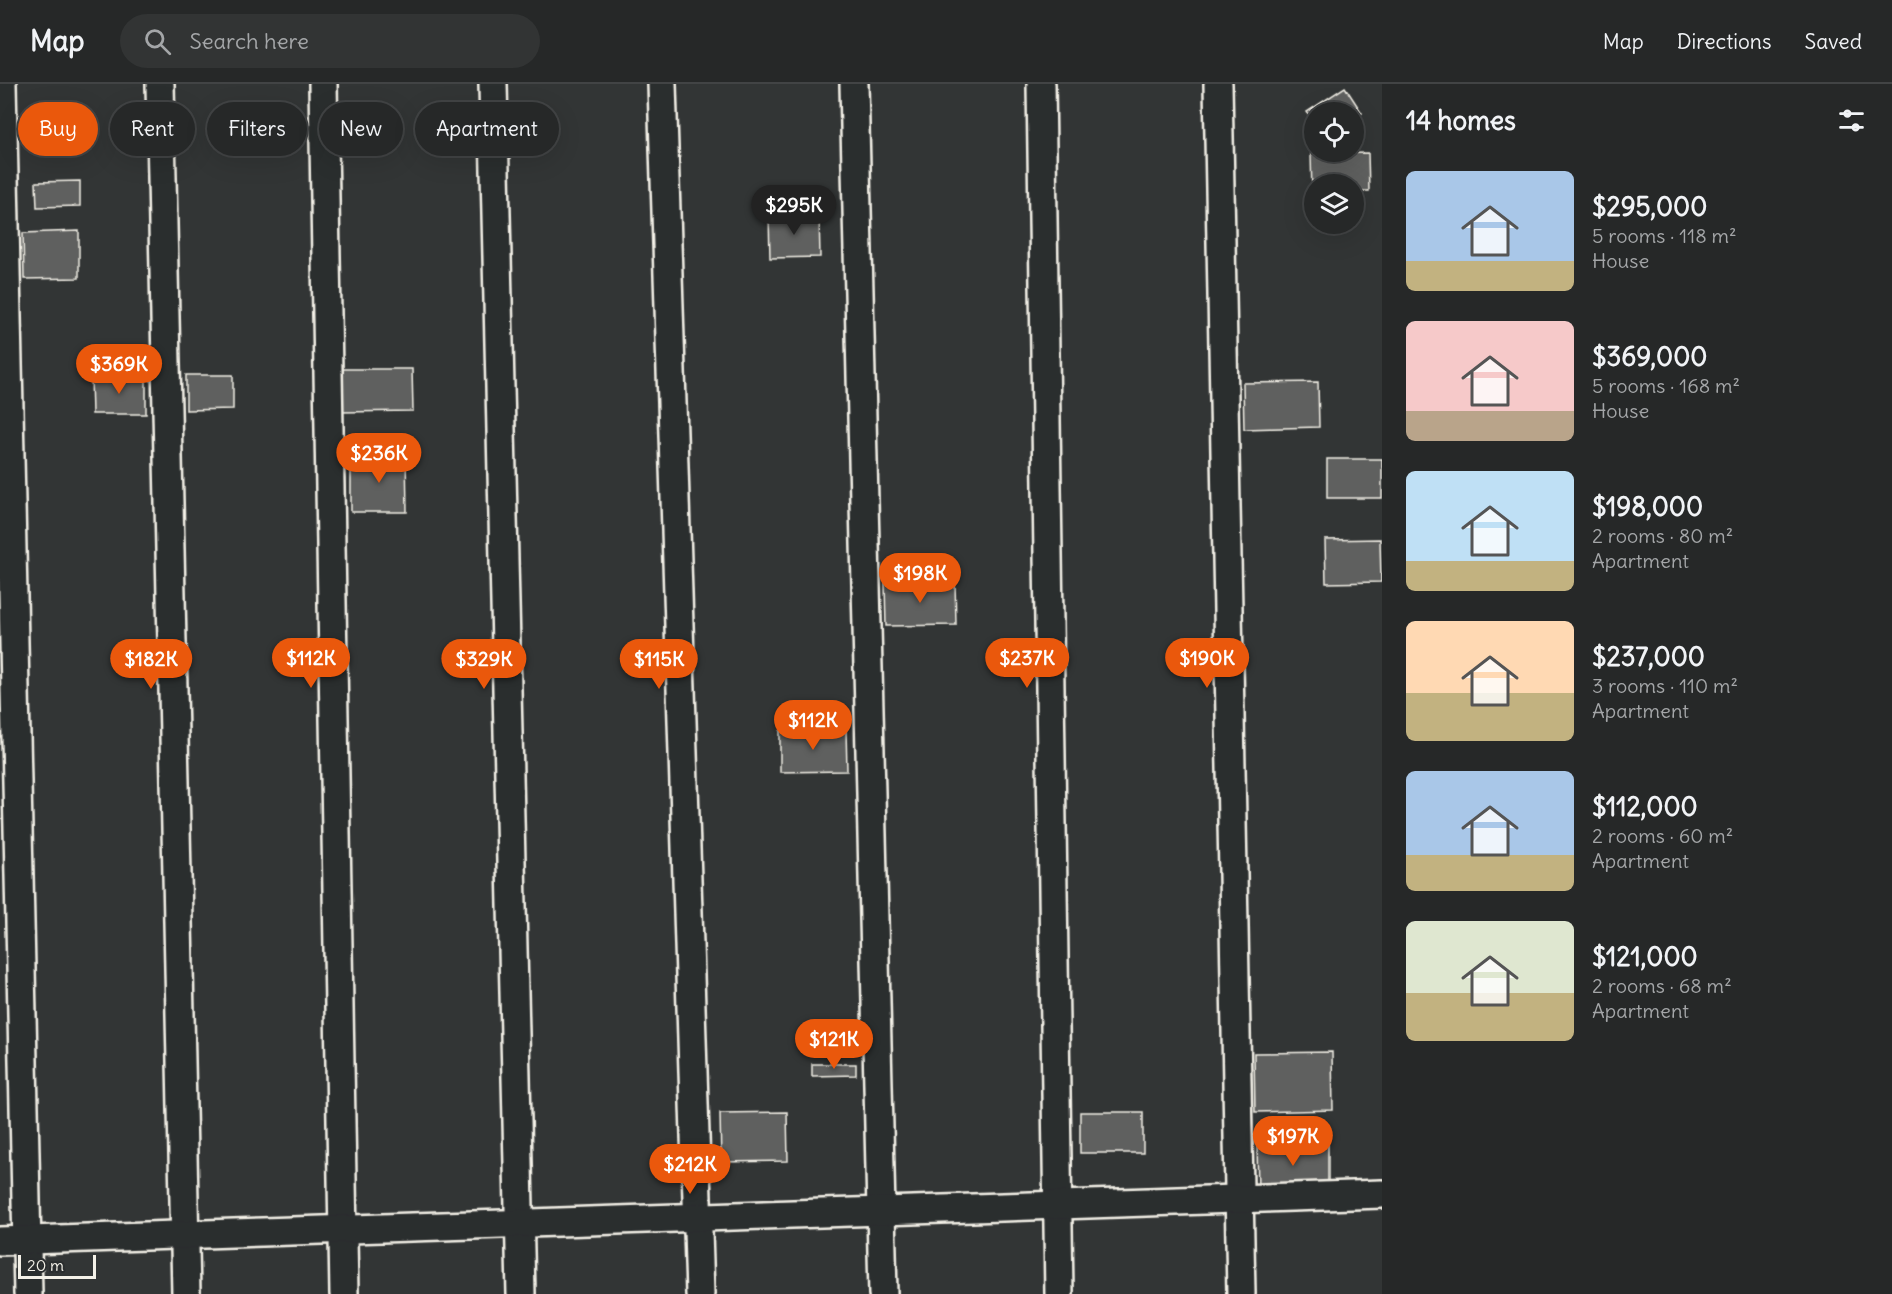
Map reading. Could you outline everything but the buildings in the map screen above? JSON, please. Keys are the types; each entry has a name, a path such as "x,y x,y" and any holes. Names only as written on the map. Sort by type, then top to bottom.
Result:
{"street":[{"path":"2,84 28,1294"},
{"path":"160,84 186,1294"},
{"path":"323,84 344,1294"},
{"path":"493,84 521,1294"},
{"path":"662,84 700,1294"},
{"path":"854,84 883,1294"},
{"path":"1041,84 1059,1294"},
{"path":"1218,84 1242,1294"},
{"path":"0,1241 1382,1194"}]}
